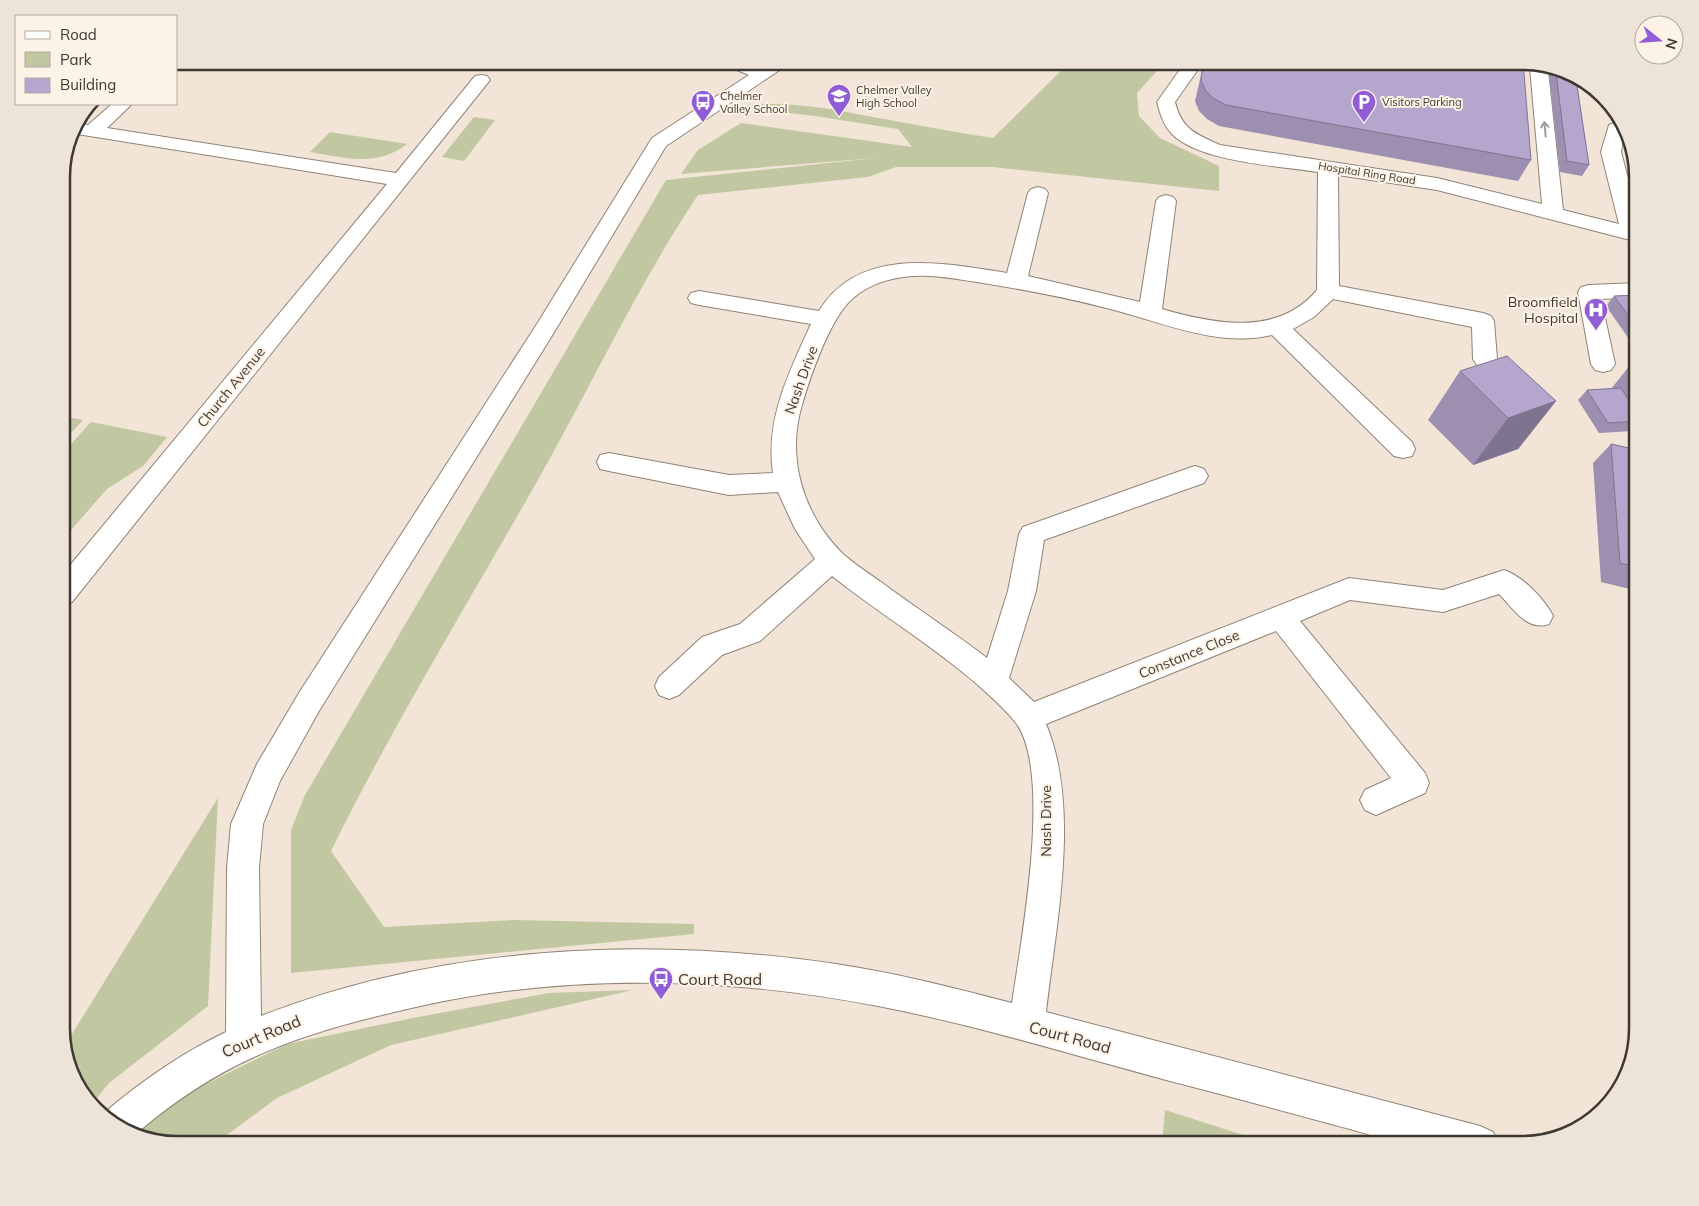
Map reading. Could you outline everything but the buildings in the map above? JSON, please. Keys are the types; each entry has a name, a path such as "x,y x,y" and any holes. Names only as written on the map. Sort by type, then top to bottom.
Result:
{"street":[{"path":"244,1040 243,868 246,833 247,824 268,774 309,702 545,329 659,142 721,99 771,70"},
{"name":"Hospital Ring Road","path":"1189,70 1166,102 1169,120 1186,136 1215,150 1328,167 1363,162 1437,184 1629,232"},
{"path":"1527,70 1545,210"},
{"path":"1539,72 1545,210"},
{"name":"Church Avenue","path":"70,584 481,80"},
{"path":"82,129 121,105"},
{"path":"1617,128 1611,152 1629,214"},
{"path":"82,129 401,180"},
{"path":"1328,167 1328,291 1483,321 1485,359"},
{"path":"1016,281 1038,193"},
{"path":"1150,313 1166,201"},
{"name":"Nash Drive","path":"1027,1026 1048,852 1049,799 1043,757 1030,717 994,680 832,560 802,520 787,482 783,444 789,407 824,319 837,300 858,284 881,273 910,268 932,269 1059,288 1200,326 1237,330 1260,330 1276,326 1318,305 1328,291"},
{"path":"1603,364 1589,292 1629,290"},
{"path":"699,298 824,319"},
{"path":"1276,326 1403,449"},
{"path":"609,462 729,485 787,482"},
{"path":"994,680 1022,591 1032,534 1195,476"},
{"path":"669,686 712,646 750,633 832,560"},
{"name":"Constance Close","path":"1030,717 1349,588 1443,601 1504,580 1538,616"},
{"path":"1281,617 1414,783 1376,800"},
{"name":"Court Road","path":"122,1121 147,1098 188,1070 244,1040 319,1012 468,979 550,970 629,968 797,976 896,993 1446,1136"}],"green space":[{"path":"1062,70 1158,70 1137,93 1139,116 1160,138 1219,166 1219,191 992,167 896,167 868,177 698,195 635,299 559,443 380,756 331,851 384,927 515,920 694,924 694,934 291,973 291,830 305,795 666,180 876,158 681,174 698,150 741,123 912,147 898,129 815,116 734,107 786,104 821,108 993,138"},
{"path":"474,117 495,120 464,161 442,157"},
{"path":"330,132 407,144 384,156 373,158 335,157 310,152"},
{"path":"70,418 83,420 70,434"},
{"path":"91,422 167,437 143,466 107,489 70,531 70,445"},
{"path":"218,798 208,1006 109,1083 96,1099 81,1077 72,1050 70,1037"},
{"path":"633,990 391,1045 277,1098 225,1136 170,1136 138,1129 159,1107 287,1044 549,993"},
{"path":"1165,1110 1246,1136 1163,1136"}],"place":[{"name":"Chelmer Valley High School","path":"839,117"},
{"name":"Chelmer Valley School","path":"703,123"},
{"name":"Visitors Parking","path":"1364,123"},
{"name":"Broomfield Hospital","path":"1596,331"},
{"name":"Court Road","path":"661,1000"}]}
